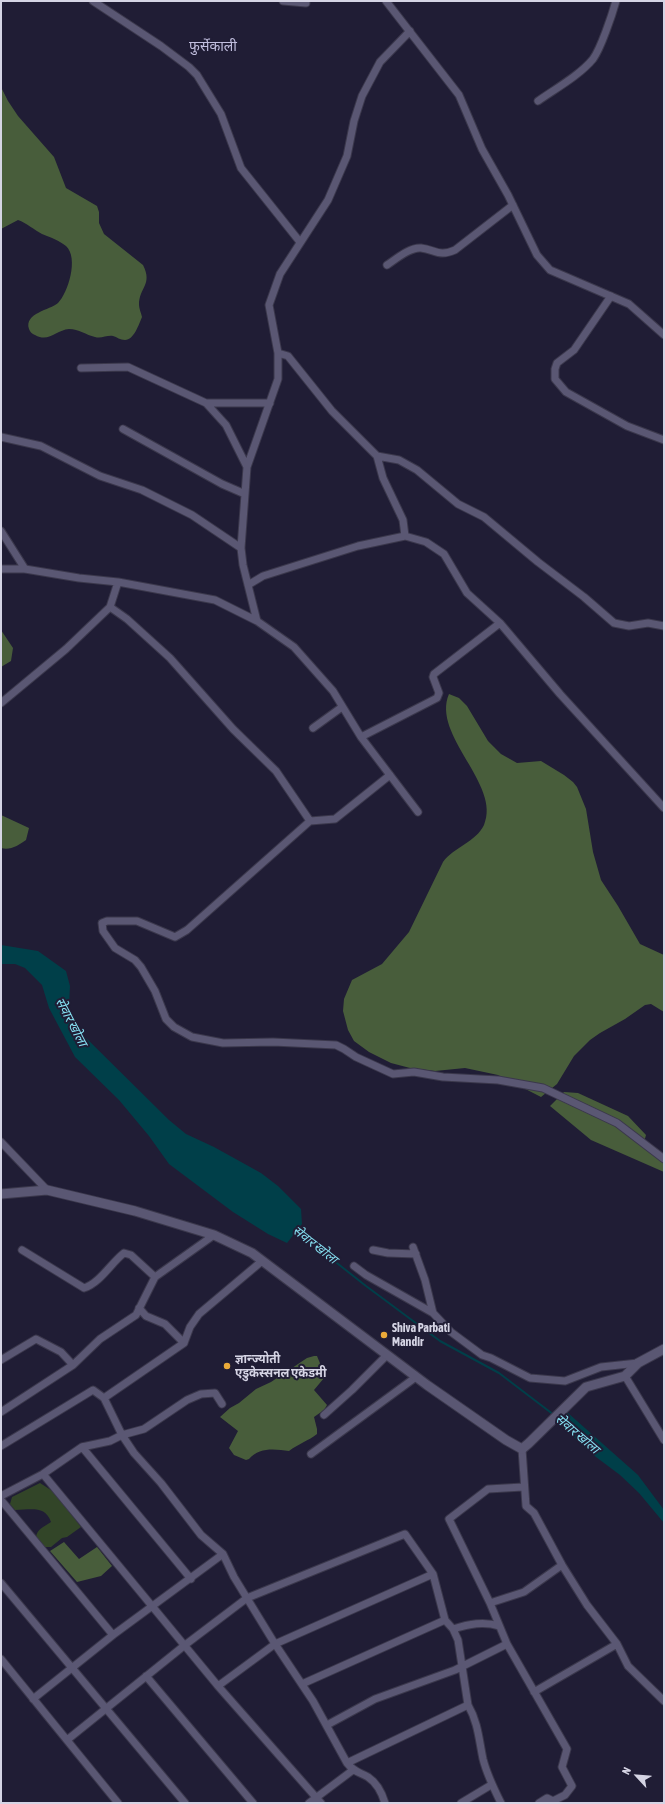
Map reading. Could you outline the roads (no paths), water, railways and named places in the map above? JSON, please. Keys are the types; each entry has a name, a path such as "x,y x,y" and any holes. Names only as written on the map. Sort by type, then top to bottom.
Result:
{"street":[{"path":"93,1 161,46 189,67 197,75 221,114 242,168 300,242"},
{"path":"283,1 306,3"},
{"path":"386,1 459,95 482,150 513,205 537,255 550,270 629,304 664,335"},
{"path":"538,101 583,68 594,58 616,1"},
{"path":"258,621 248,585 241,548 247,467 278,379 278,353 269,305 280,274 328,200 348,156 354,121 362,96 380,62 410,31"},
{"path":"387,265 412,250 421,248 436,253 447,253 455,250 513,205"},
{"path":"611,296 574,350 557,363 555,378 566,392 627,426 664,440"},
{"path":"278,353 288,356 332,411 377,456 383,478 403,520 405,536"},
{"path":"81,368 128,367 206,403 226,425 247,467"},
{"path":"206,403 270,403"},
{"path":"123,429 222,484 245,494"},
{"path":"1,437 41,446 100,476 142,490 192,515 241,548"},
{"path":"377,456 399,460 417,470 458,504 484,517 614,623 629,626 648,623 664,626"},
{"path":"1,530 25,569"},
{"path":"248,585 264,576 358,546 405,536 426,542 444,554 467,593 500,623 560,694 664,808"},
{"path":"1,569 25,569 79,578 118,582 215,600 258,621 294,647 333,691 361,737 418,812"},
{"path":"1,703 66,649 110,607 118,582"},
{"path":"110,607 127,618 170,658 233,729 276,771 310,821"},
{"path":"361,737 437,698 440,693 433,677 434,674 500,623"},
{"path":"313,728 342,707"},
{"path":"390,775 335,820 310,821 187,930 175,937 137,921 107,921 102,923 103,931 115,948 135,960 141,967 155,991 166,1019 174,1028 192,1037 223,1044 274,1042 336,1045 356,1057 393,1074 414,1072 443,1077 498,1080 543,1088 617,1124 664,1159"},
{"path":"1,1142 47,1190"},
{"path":"1,1194 47,1190 135,1211 214,1235 252,1253 416,1377 506,1440 522,1449"},
{"path":"1,1412 73,1365 100,1339 136,1315 155,1277 214,1235"},
{"path":"22,1250 84,1288 91,1286 114,1261 124,1254 130,1255 155,1277"},
{"path":"373,1250 388,1253 414,1250 425,1280 433,1313"},
{"path":"104,1398 184,1343 190,1327 199,1314 262,1261"},
{"path":"354,1266 366,1275 433,1313 451,1332 474,1351 530,1378 565,1381 601,1367 638,1364"},
{"path":"139,1308 146,1316 165,1324 184,1343"},
{"path":"1,1360 36,1339 62,1352 73,1365"},
{"path":"664,1349 638,1364 624,1376 586,1386 522,1449 526,1506 534,1513 562,1565 587,1605 617,1644 628,1666 664,1701"},
{"path":"324,1415 352,1390 387,1355"},
{"path":"624,1376 664,1440"},
{"path":"311,1454 416,1377"},
{"path":"1,1446 94,1390 104,1398 122,1435 134,1453 161,1483 201,1535 223,1554 247,1598 327,1726 347,1764 353,1770 369,1777 381,1790 386,1803"},
{"path":"1,1496 44,1474 82,1446 110,1441 122,1435 144,1429 187,1400 201,1394 215,1393 222,1404"},
{"path":"82,1446 191,1579"},
{"path":"44,1474 218,1686 319,1800"},
{"path":"524,1487 488,1490 449,1519 490,1603 507,1644 567,1749 562,1767 572,1786 565,1795 554,1802 547,1798 538,1803"},
{"path":"1,1500 113,1635"},
{"path":"67,1740 185,1645 247,1598 405,1534 434,1574 445,1620 454,1629 458,1640 468,1705 477,1725 484,1760 492,1784 501,1803"},
{"path":"33,1699 152,1605 191,1579 223,1554"},
{"path":"490,1603 524,1592 562,1565"},
{"path":"218,1686 275,1644 434,1574"},
{"path":"1,1583 185,1803"},
{"path":"302,1684 445,1620"},
{"path":"454,1629 465,1625 481,1623 500,1626"},
{"path":"327,1726 375,1699 455,1670 507,1644"},
{"path":"534,1692 617,1644"},
{"path":"1,1659 118,1803"},
{"path":"146,1676 253,1803"},
{"path":"347,1764 468,1705"},
{"path":"309,1803 319,1800 353,1770"},
{"path":"461,1803 492,1784"}],"water":[{"path":"1,945 38,951 66,971 70,986 69,1005 75,1027 169,1120 186,1134 214,1147 261,1173 278,1186 301,1209 302,1224 287,1243 268,1234 233,1212 169,1164 149,1136 119,1100 75,1057 49,1008 42,985 25,968 15,964 1,964"},
{"path":"568,1413 638,1475 664,1510 664,1523 639,1493 620,1475 596,1457 557,1422"}],"waterway":[{"name":"सेवार खोला","path":"295,1230 366,1286 440,1341 499,1373 554,1415"}],"place":[{"name":"Shiva Parbati Mandir","path":"384,1335"},
{"name":"ज्ञान्ज्योती एडुकेस्सनल एकेडमी","path":"227,1366"}],"district":[{"name":"फुर्सेकाली","path":"213,47"}]}
